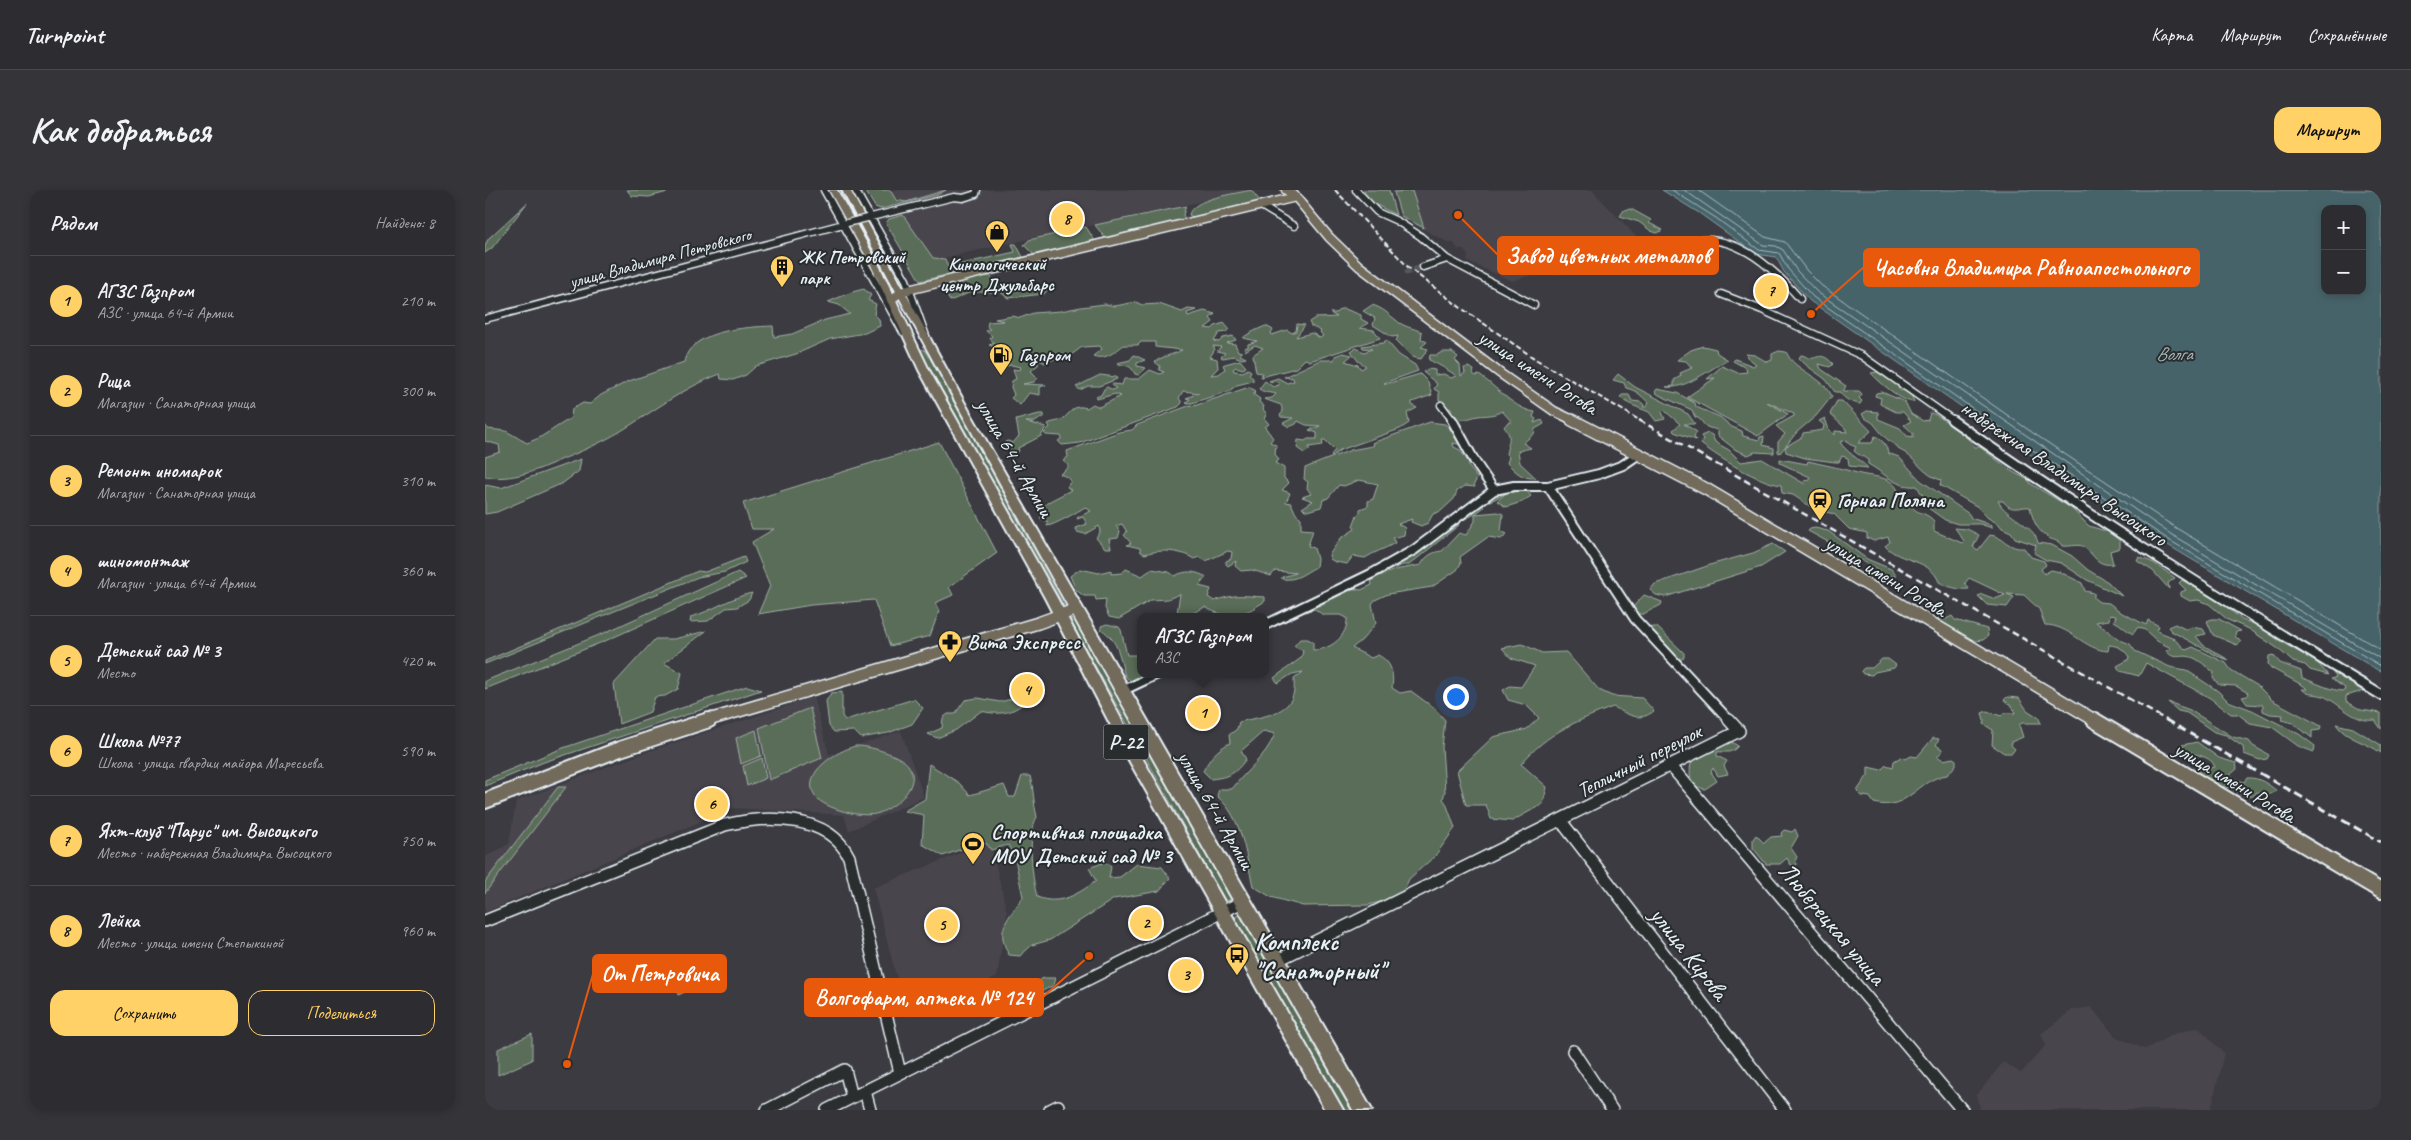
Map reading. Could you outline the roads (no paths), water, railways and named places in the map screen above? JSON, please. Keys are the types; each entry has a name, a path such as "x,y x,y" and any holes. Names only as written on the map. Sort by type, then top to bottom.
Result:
{"highway":[{"name":"Р-22","path":"833,190 875,265 924,370"},
{"name":"Р-22","path":"846,190 929,347"},
{"name":"улица 64-й Армии","path":"929,347 1244,901 1276,961 1363,1110"},
{"name":"улица 64-й Армии","path":"924,370 1060,616 1131,751 1334,1110"}],"main road":[{"name":"улица имени Рогова","path":"1286,190 1294,194 1329,237 1359,266 1501,374 1554,411 1706,489 2381,891"},
{"path":"891,300 901,292 912,289 1261,206 1294,194"},
{"path":"485,801 579,763 669,733 1060,616 1077,609"}],"street":[{"name":"Р-22","path":"824,190 845,224 924,370"},
{"path":"855,190 869,218 912,289 921,312 929,347"},
{"name":"улица Владимира Петровского","path":"485,319 869,218 954,193 968,198 975,194 977,190"},
{"path":"1356,190 1377,212 1420,236 1447,260 1534,305"},
{"path":"1261,206 1294,226"},
{"path":"1677,250 1688,243 1704,240 1743,249 1767,266 1800,299"},
{"path":"1423,267 1447,260"},
{"name":"набережная Владимира Высоцкого","path":"1721,294 1762,310 1862,356 2038,481 2235,607 2381,695"},
{"path":"1441,405 1453,421 1475,462 1494,490"},
{"path":"1269,623 1373,573 1414,550 1494,490 1509,487 1548,486 1599,474 1623,465 1639,454"},
{"name":"Тепличный переулок","path":"1276,961 1739,731 1635,619 1548,486"},
{"path":"1123,690 1149,678"},
{"name":"Люберецкая улица","path":"1670,765 1962,1110"},
{"path":"485,921 633,860 727,825 753,820 813,826 836,837 849,857 900,1073"},
{"name":"улица Кирова","path":"1561,821 1785,1110"},
{"path":"827,1110 1244,901"},
{"path":"1573,1051 1612,1110"},
{"path":"767,1110 845,1070 852,1097"},
{"path":"865,1091 870,1110"}],"water":[{"name":"Волга","path":"1662,190 2381,190 2381,672 2166,544 2022,449 1810,301 1784,272 1776,257 1756,254 1699,213"}],"tunnel":[{"path":"1405,273 1423,267"}],"railway":[{"path":"1335,190 1409,268 1461,308 1537,360 1641,421"},
{"path":"1639,420 2168,721"},
{"path":"2166,720 2381,842"}],"place":[{"name":"Завод цветных металлов","path":"1458,215"},
{"name":"Лейка","path":"1067,219"},
{"name":"Кинологический центр Джульбарс","path":"997,253"},
{"name":"ЖК Петровский парк","path":"782,288"},
{"name":"Яхт-клуб \"Парус\" им. Высоцкого","path":"1771,291"},
{"name":"Часовня Владимира Равноапостольного","path":"1811,314"},
{"name":"Газпром","path":"1001,376"},
{"name":"Горная Поляна","path":"1820,521"},
{"name":"Вита Экспресс","path":"950,663"},
{"name":"шиномонтаж","path":"1027,690"},
{"name":"АГЗС Газпром","path":"1203,713"},
{"name":"Школа №77","path":"712,804"},
{"name":"Спортивная площадка МОУ Детский сад № 3","path":"973,865"},
{"name":"Рица","path":"1146,923"},
{"name":"Детский сад № 3","path":"942,925"},
{"name":"Волгофарм, аптека № 124","path":"1089,956"},
{"name":"Ремонт иномарок","path":"1186,975"},
{"name":"Комплекс \"Санаторный\"","path":"1237,976"},
{"name":"От Петровича","path":"567,1064"}]}
